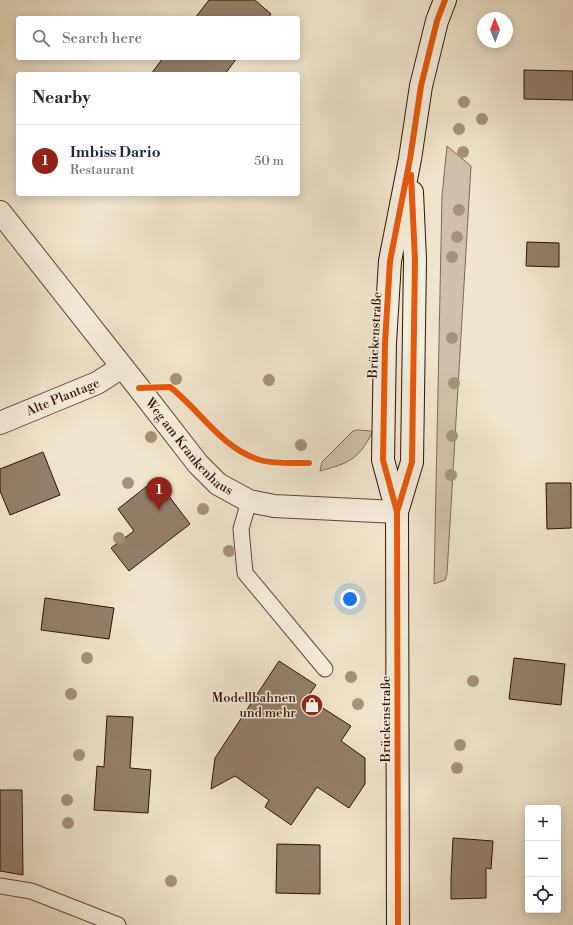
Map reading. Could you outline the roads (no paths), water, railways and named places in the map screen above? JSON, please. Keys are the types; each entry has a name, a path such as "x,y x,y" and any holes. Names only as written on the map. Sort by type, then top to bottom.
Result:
{"main road":[{"name":"Brückenstraße","path":"398,925 397,512 383,460 385,343 390,261 410,158 421,86 437,21 445,0"},
{"name":"Brückenstraße","path":"397,512 412,462 415,260 410,158"},
{"name":"Weg am Krankenhaus","path":"0,212 198,464 218,484 249,501 274,506 397,512"},
{"name":"Alte Plantage","path":"0,423 97,383 122,367"}],"lane":[{"path":"249,501 242,529 245,573 325,669"},
{"path":"0,886 31,891 118,925"}],"place":[{"name":"Imbiss Dario","path":"159,510"},
{"name":"Modellbahnen und mehr","path":"312,705"}]}
